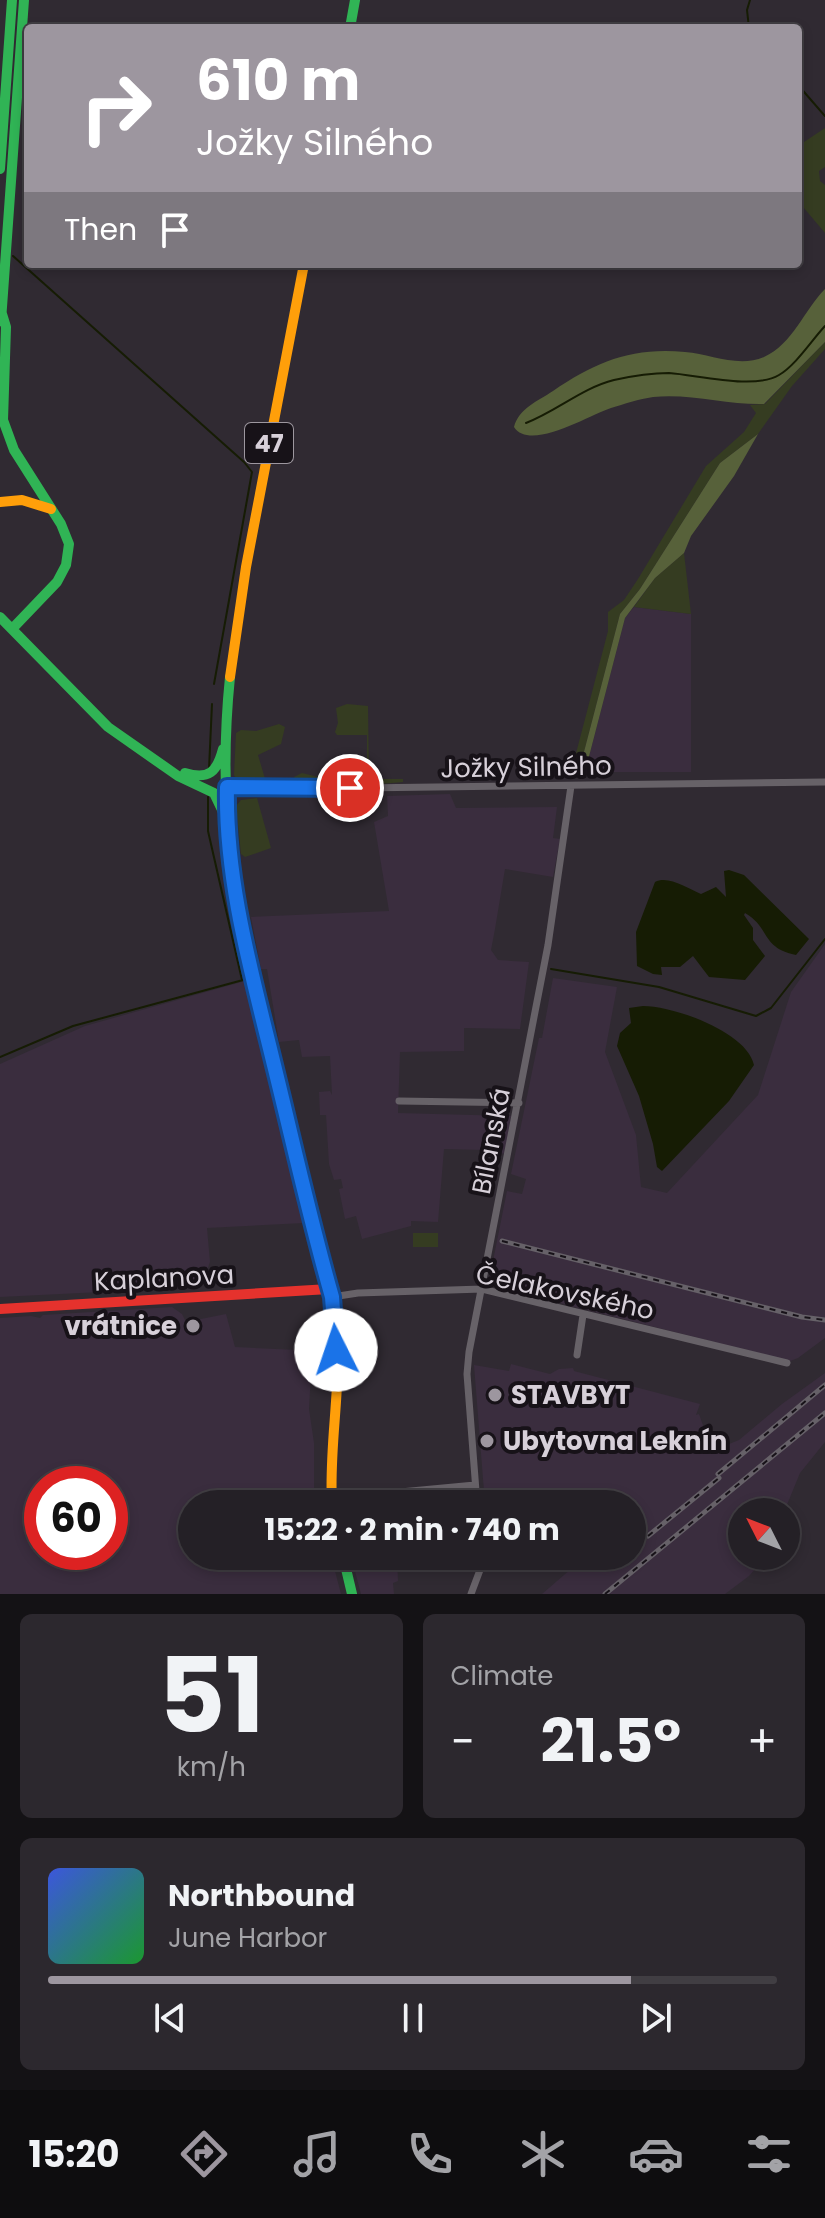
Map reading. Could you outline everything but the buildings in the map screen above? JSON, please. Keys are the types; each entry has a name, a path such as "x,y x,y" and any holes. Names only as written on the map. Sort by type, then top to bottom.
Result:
{"main road":[{"path":"0,169 12,0"},
{"path":"0,334 24,0"},
{"path":"351,24 355,0"},
{"name":"47","path":"303,268 242,583 228,726 226,819 251,971 336,1328 332,1490"},
{"path":"2,314 6,327 3,420 14,450 61,524 69,544 66,565 57,582 12,629"},
{"path":"0,502 22,500 51,509"},
{"path":"0,617 127,743 214,793 226,819"},
{"path":"167,768 200,778 209,776 219,764 228,726"},
{"path":"167,768 200,781 227,787"},
{"name":"Kaplanova","path":"0,1309 330,1293"},
{"path":"346,1570 352,1594"}],"street":[{"name":"Jožky Silného","path":"227,787 286,789 825,782"},
{"name":"Bílanská","path":"476,1490 467,1374 469,1352 519,1103 558,886 571,786"},
{"path":"399,1101 519,1103"},
{"name":"Čelakovského","path":"330,1293 482,1289 787,1363"},
{"path":"577,1355 583,1315"},
{"path":"422,1490 475,1485"},
{"path":"471,1594 479,1570"}],"shaded area":[{"path":"825,128 825,167 819,171 820,181 825,185 825,233 802,206 802,143"},
{"path":"825,342 825,349 792,386 758,434 720,463 640,589 620,614 579,771 563,771 574,761 608,631 608,612 624,600 706,466 744,432 756,413 750,405 765,404"},
{"path":"684,553 691,614 634,607 655,578"},
{"path":"634,607 691,614 691,772 585,772 625,618"},
{"path":"347,704 368,706 369,779 403,779 403,782 369,785 362,780 362,768 367,764 367,735 337,735 335,732 338,723 336,708"},
{"path":"279,724 285,727 281,744 258,755 266,782 237,780 234,775 236,733"},
{"path":"302,773 331,780 333,784 298,786 294,777"},
{"path":"450,794 456,808 557,807 553,838 560,839 553,877 505,869 491,950 498,960 529,962 520,1029 464,1028 464,1051 400,1052 398,1113 511,1116 505,1154 444,1149 438,1222 411,1221 411,1226 362,1239 356,1216 345,1219 339,1189 343,1188 341,1179 334,1180 329,1164 326,1115 320,1115 319,1092 330,1091 332,1095 330,1056 302,1057 299,1040 279,1042 267,969 261,969 251,917 389,911 374,822 388,816 387,796"},
{"path":"257,798 271,848 245,857 241,854 236,806 241,800"},
{"path":"724,871 744,875 809,939 796,955 777,947 759,924 745,913 753,928 753,940 765,956 745,980 709,977 693,956 680,967 661,967 662,975 637,966 636,932 655,882 672,881 701,894 716,887 726,897"},
{"path":"825,944 825,1338 790,1361 575,1307 489,1281 507,1191 522,1194 526,1179 511,1174 553,978 617,987 605,1052 636,1135 641,1187 667,1193 758,1095 791,992"},
{"path":"245,981 304,1223 207,1228 210,1262 201,1287 0,1297 0,1064 85,1026"},
{"path":"643,1006 672,1011 708,1023 738,1042 754,1065 729,1101 662,1171 657,1167 639,1096 617,1046 620,1033 631,1023 629,1008"},
{"path":"413,1233 438,1233 438,1247 413,1247"},
{"path":"172,1307 182,1314 186,1322 226,1314 235,1347 319,1351 317,1373 311,1373 309,1409 314,1443 314,1490 178,1490 178,1570 335,1570 341,1594 0,1594 0,1318 40,1318 43,1315"},
{"path":"511,1364 550,1374 559,1369 573,1368 574,1371 700,1404 696,1415 699,1414 712,1451 739,1440 825,1373 825,1442 800,1473 790,1498 728,1498 728,1570 754,1570 725,1594 542,1594 570,1570 646,1570 646,1490 484,1490 474,1365 509,1371"},
{"path":"355,1570 398,1570 398,1581 393,1583 394,1594 361,1594"}],"green space":[{"path":"825,289 825,342 764,404 653,397 611,408 546,434 522,434 514,427 520,415 535,402 584,372 631,354 666,351 734,361 764,357 783,344"},
{"path":"758,434 734,476 691,536 684,553 655,578 625,618 585,772 579,771 620,614 640,589 720,463"}],"waterway":[{"path":"749,24 750,0"},
{"path":"802,90 825,116"},
{"path":"13,256 24,266"},
{"path":"26,268 252,472 214,684"},
{"path":"526,423 591,388 628,377 669,373 741,381 768,379 791,365 825,326"},
{"path":"209,769 212,704"},
{"path":"208,797 208,831 242,980"},
{"path":"551,969 659,987 756,1016 771,1008 825,939"},
{"path":"0,1057 73,1026 243,980"}],"railway":[{"path":"502,1241 802,1317 825,1320"},
{"path":"718,1474 825,1385"},
{"path":"605,1594 825,1413"},
{"path":"648,1536 719,1478"}],"traffic: fast":[{"path":"0,169 12,0"},
{"path":"1,321 24,0"},
{"path":"351,24 355,0"},
{"path":"2,314 6,327 3,420 14,450 61,524 69,544 66,565 57,582 12,629"},
{"path":"0,617 108,727 178,776 214,793 225,816"},
{"path":"230,677 226,780 234,884 266,1043 333,1305"},
{"path":"185,773 206,775 211,772 223,749"},
{"path":"346,1570 352,1594"}],"traffic: slow":[{"path":"230,677 246,567 303,268"},
{"path":"0,502 22,500 51,509"},
{"path":"331,1490 338,1354 333,1305"}],"traffic: jam":[{"path":"0,1309 329,1289"}],"place":[{"name":"vrátnice","path":"193,1326"},
{"name":"STAVBYT","path":"495,1395"},
{"name":"Ubytovna Leknín","path":"487,1441"}],"route":[{"path":"336,1350 332,1297 251,971 226,819 227,787 350,788"}]}
